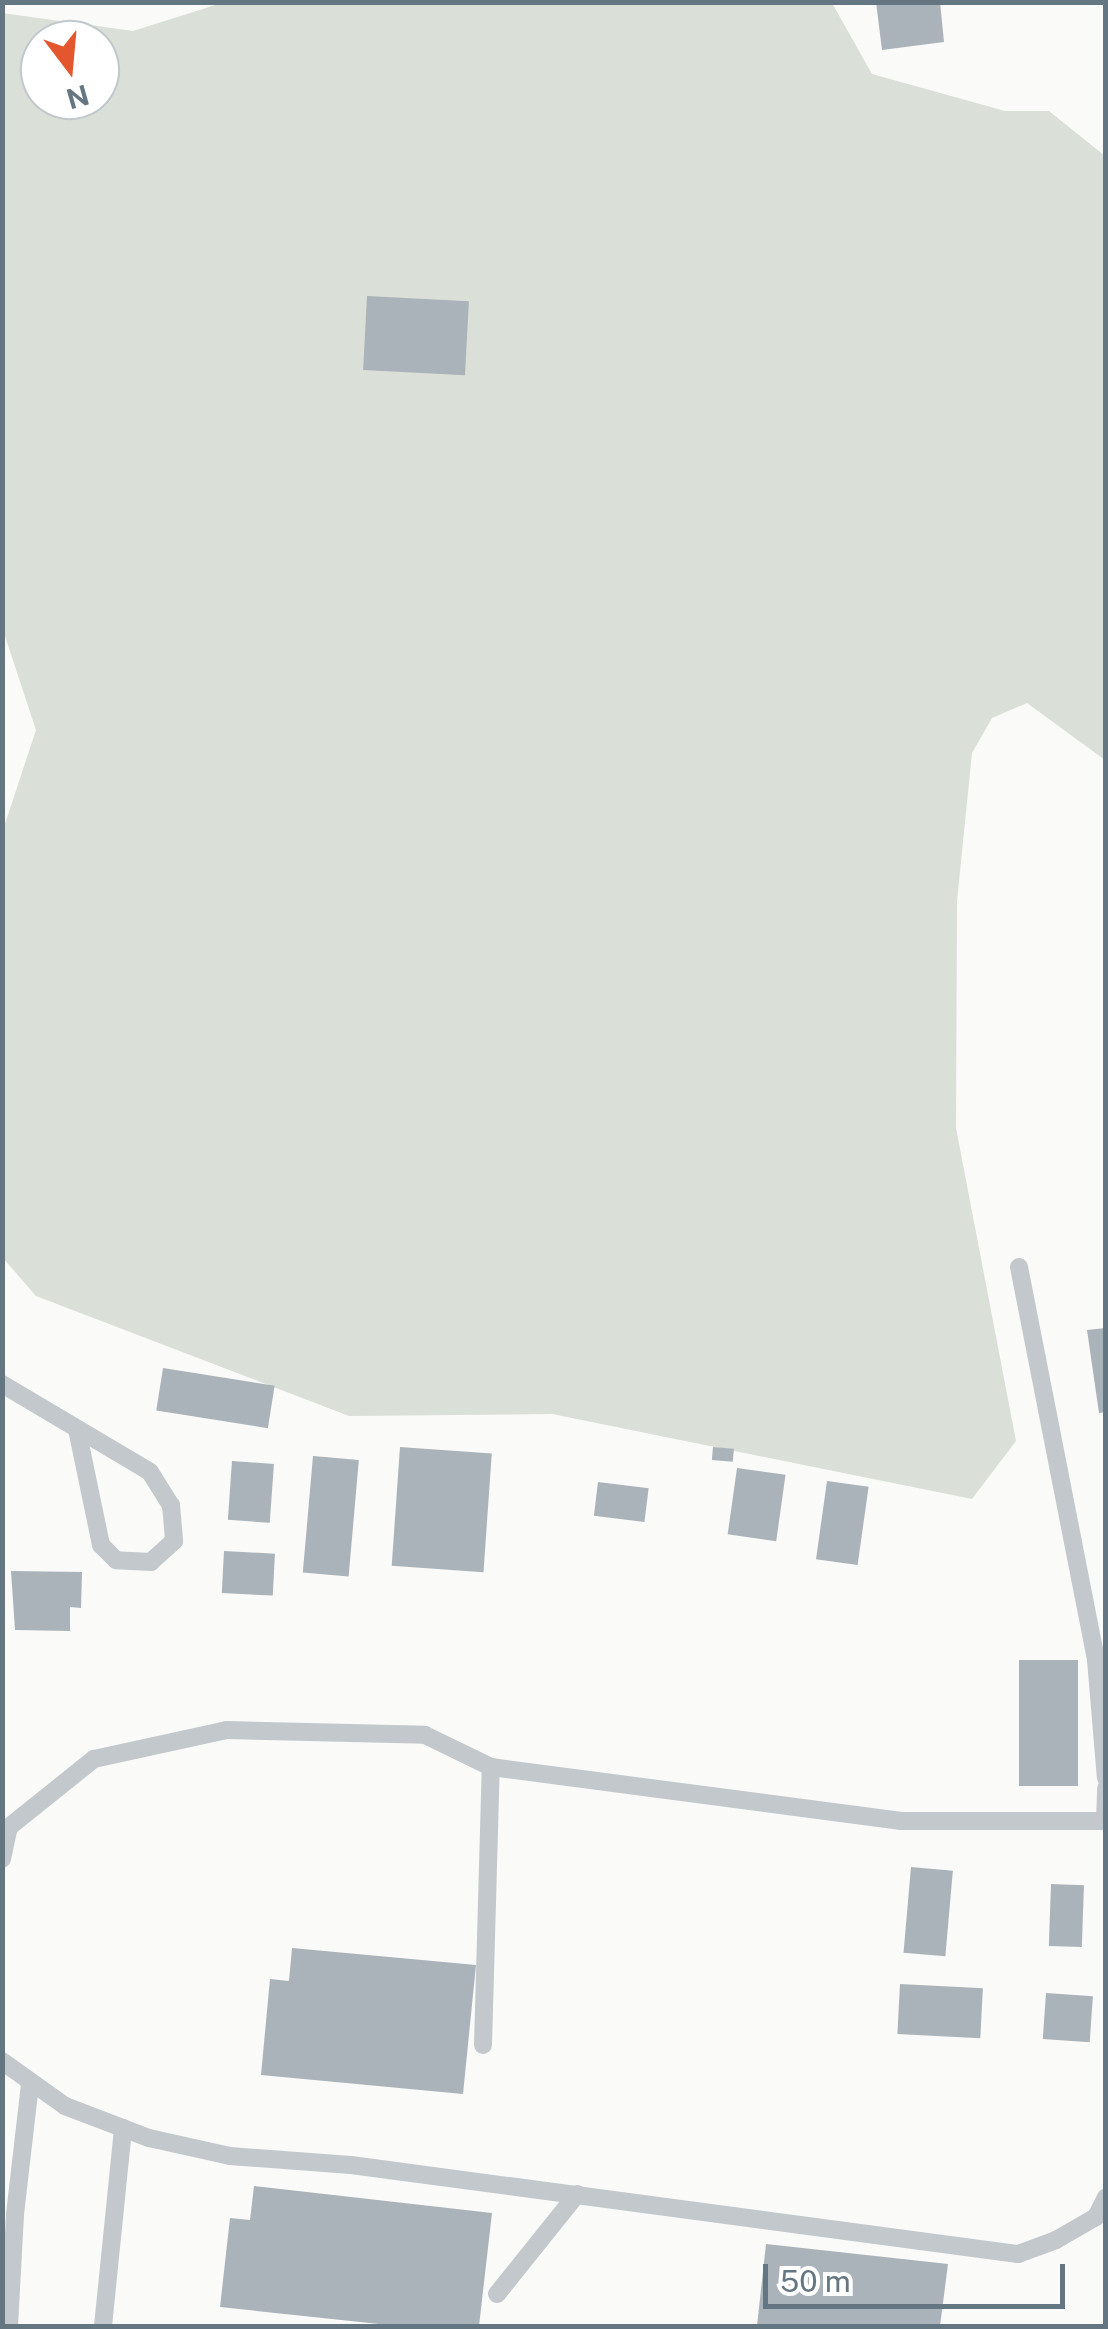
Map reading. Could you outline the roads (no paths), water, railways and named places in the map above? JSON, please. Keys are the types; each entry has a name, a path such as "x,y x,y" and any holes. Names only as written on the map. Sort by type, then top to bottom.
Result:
{"lane":[{"path":"1019,1268 1096,1660 1106,1778"},
{"path":"2,1384 77,1428 150,1472 171,1505 174,1541 151,1562 116,1560 101,1546 77,1428"},
{"path":"2,1859 9,1827 94,1759 227,1730 425,1735 491,1767 901,1821 1105,1822 1106,1788"},
{"path":"483,2045 491,1767"},
{"path":"2,2061 65,2106 123,2128 230,2156 352,2165 1018,2254 1056,2240 1096,2217 1106,2197"},
{"path":"9,2326 15,2214 30,2084"},
{"path":"103,2326 123,2128"},
{"path":"497,2294 578,2194"}]}
